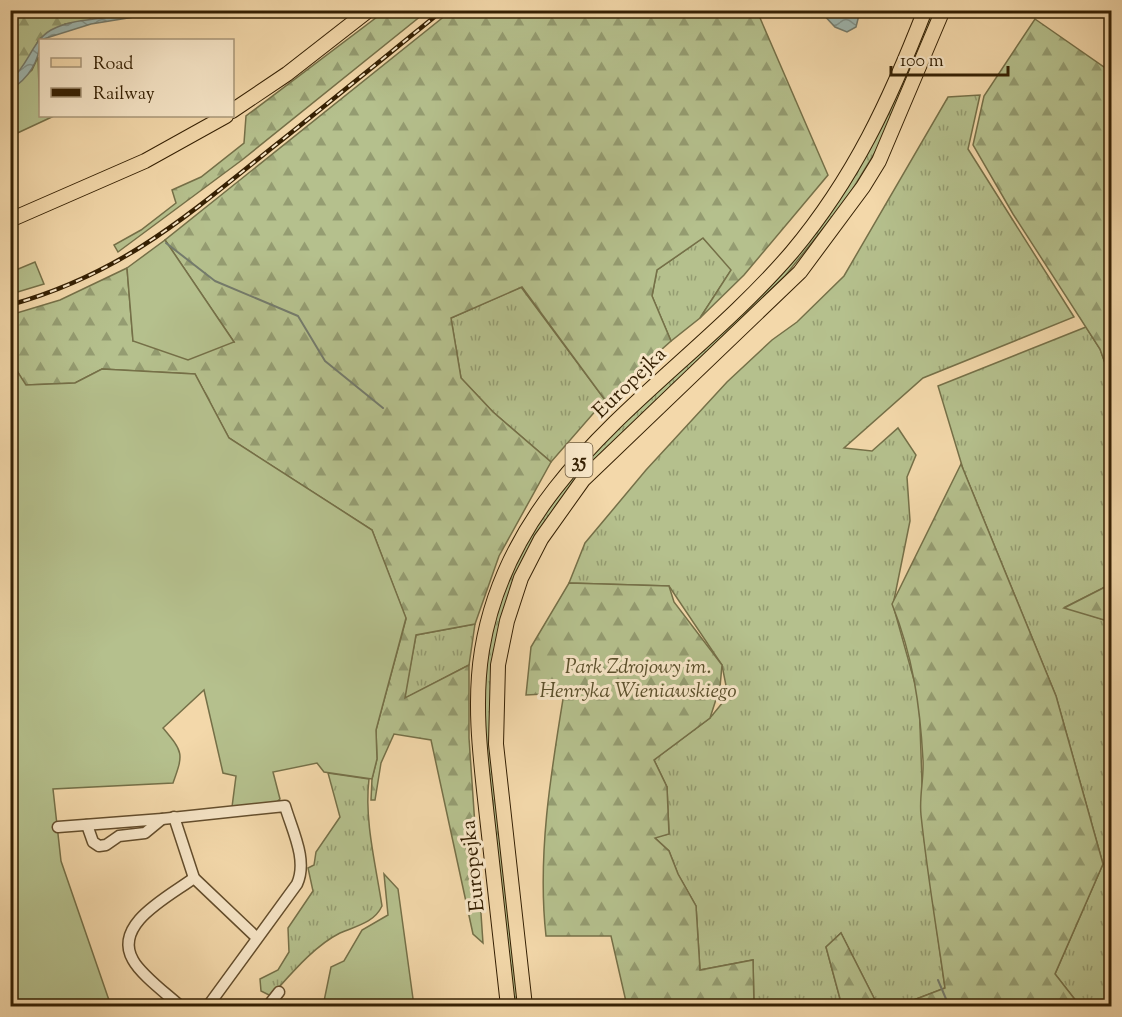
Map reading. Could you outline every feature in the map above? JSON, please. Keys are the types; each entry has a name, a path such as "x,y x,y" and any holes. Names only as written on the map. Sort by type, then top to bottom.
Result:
{"main road":[{"path":"234,110 287,74 369,10"},
{"name":"Europejka","path":"508,1006 478,712 482,649 494,599 507,562 534,514 571,468 766,278 820,218 850,174 875,128 925,10"},
{"name":"Europejka","path":"525,1006 503,830 495,687 502,642 521,578 541,539 583,480 800,272 829,234 879,161 942,10"},
{"path":"10,220 146,161 224,117"}],"street":[{"path":"58,827 285,806 302,862 297,884 256,937 208,1006"},
{"path":"174,817 194,878 256,937"},
{"path":"87,825 93,842 99,846 106,845 119,836 145,833 162,819"},
{"path":"176,1005 134,962 129,941 134,923 194,878"},
{"path":"268,1006 279,992"}],"green space":[{"path":"543,10 757,11 828,175 744,275 700,318 731,270 703,238 657,270 652,296 671,341 605,400 522,287 451,318 461,378 493,412 551,462 499,556 475,624 416,635 405,698 469,665 469,738 483,943 473,934 431,740 394,734 381,763 375,800 371,800 372,779 377,759 376,730 406,619 372,530 229,438 195,374 102,369 75,383 25,385 11,360 10,315 60,300 127,268 133,341 234,342 165,240 451,11 516,11 539,17"},
{"path":"11,11 133,11 113,17 65,24 39,39 26,66 11,80"},
{"path":"385,11 427,11 242,160 118,252 114,245 141,230 176,203 172,190 201,177 244,143 246,116"},
{"path":"929,11 937,11 879,146 846,200 785,276 589,466 557,504 531,545 491,717 519,1006 513,1006 485,738 484,675 496,609 524,542 584,462 802,248"},
{"path":"1035,19 1111,72 1111,380 1100,349 1013,214 973,145 984,96"},
{"path":"38,57 39,117 52,117 11,136 11,89 32,70"},
{"path":"980,95 968,149 1074,317 923,378 844,448 872,451 898,428 916,455 907,477 910,521 893,605 919,698 924,838 945,988 898,1006 878,1006 841,933 826,947 842,1006 754,1006 753,960 700,970 696,906 678,874 669,851 654,837 669,834 667,787 654,760 710,718 728,696 722,665 669,586 569,583 585,543 646,470 727,382 772,340 797,322 844,276 948,97"},
{"path":"703,238 732,269 700,318 671,341 652,296 657,270"},
{"path":"165,240 234,342 188,360 133,341 127,268"},
{"path":"35,262 44,284 11,294 11,272"},
{"path":"521,287 605,400 551,462 493,412 461,378 451,318"},
{"path":"1086,327 1100,349 1111,380 1111,584 1065,607 1111,622 1111,1006 1080,1006 1055,974 1103,864 1056,696 963,469 938,386"},
{"path":"10,360 26,385 75,383 102,369 195,374 229,438 372,530 406,618 376,730 377,759 372,779 324,772 317,763 273,772 280,799 275,803 232,807 236,776 223,773 204,690 163,728 175,742 180,753 173,783 53,789 61,861 111,1006 11,1006"},
{"path":"961,464 1056,696 1103,864 1055,974 1080,1006 898,1006 945,988 921,815 923,760 920,720 910,662 892,604"},
{"name":"Park Zdrojowy im. Henryka Wieniawskiego","path":"569,583 669,586 674,602 722,665 720,687 710,718 654,760 667,787 669,834 655,838 669,851 678,874 696,906 700,970 753,960 754,1006 627,1006 611,936 546,936 544,845 550,784 564,693 526,695 531,647"},
{"path":"1111,584 1111,622 1064,608"},
{"path":"475,624 469,665 404,699 416,635"},
{"path":"328,773 369,779 369,827 382,906 379,912 369,920 340,933 321,945 271,996 261,991 260,979 278,970 289,952 288,928 313,891 308,868 314,865 316,852 340,817"},
{"path":"384,874 398,889 414,1006 323,1006 331,967 344,961 362,930 388,915"},
{"path":"841,933 878,1006 842,1006 826,947"}],"water":[{"path":"133,10 143,11 134,17 91,24 40,39 51,30 61,26"},
{"path":"820,11 860,11 856,27 847,32 835,27"},
{"path":"39,40 38,55 32,69 11,89 11,80"}],"waterway":[{"path":"166,243 215,281 298,316 325,361 383,408"},
{"path":"938,980 949,1006"}],"railway":[{"path":"10,305 86,277 119,260 181,220 443,10"}]}
